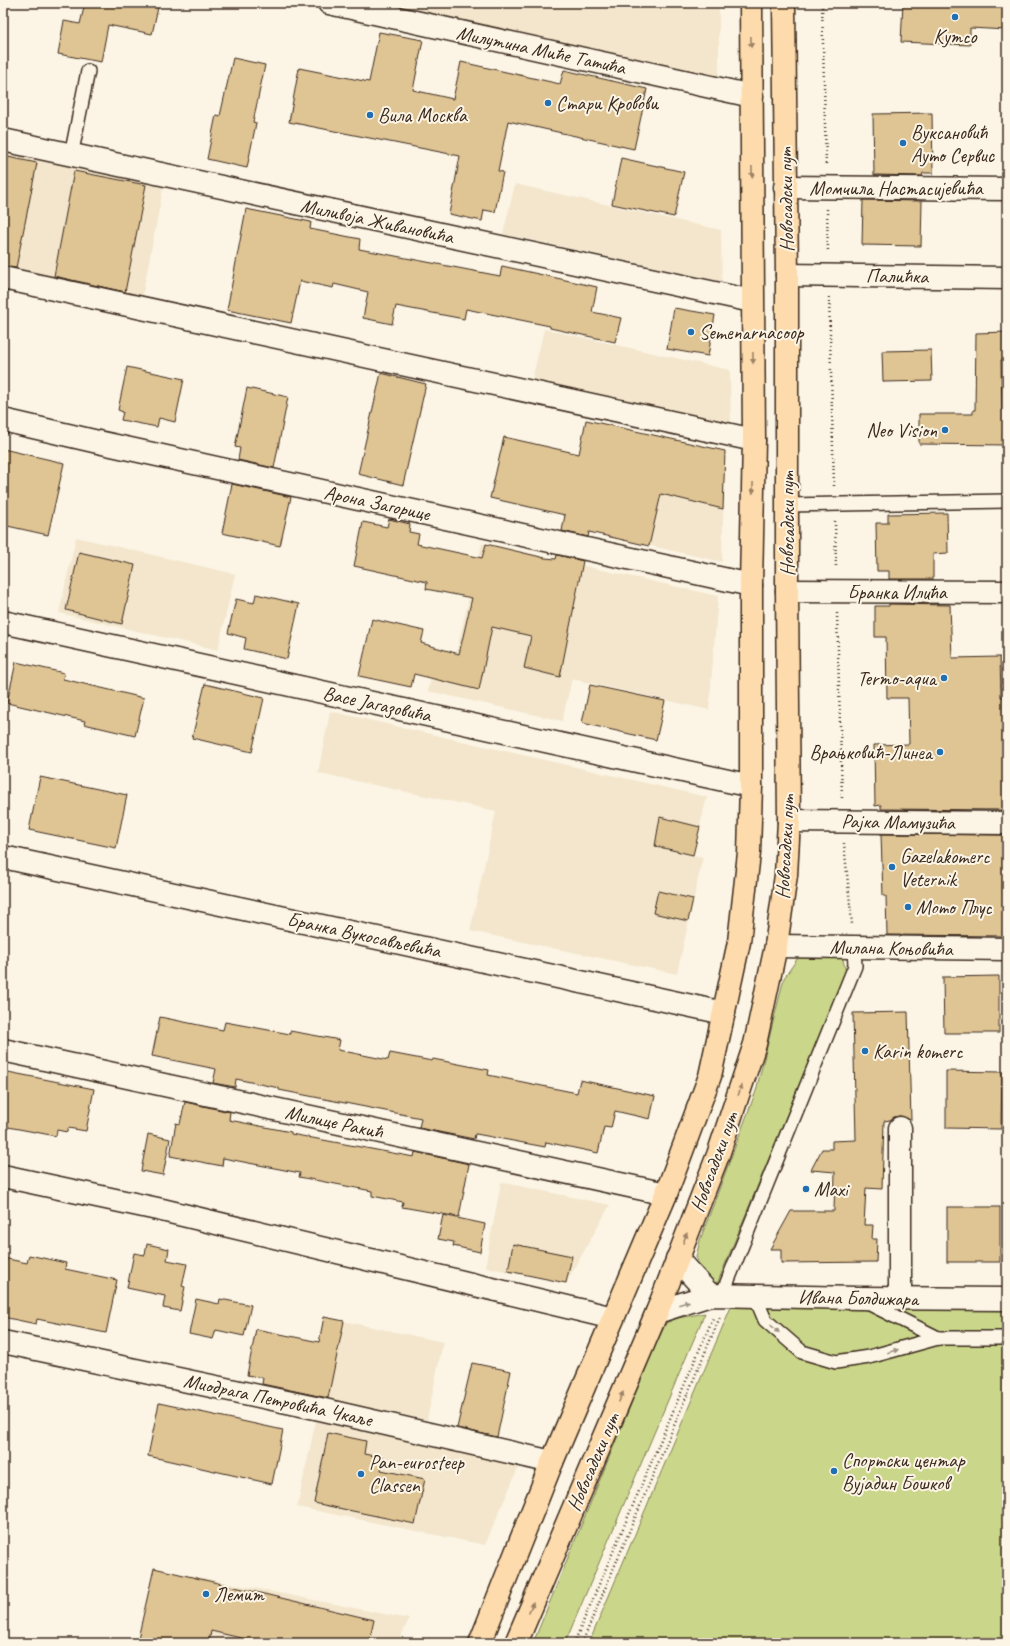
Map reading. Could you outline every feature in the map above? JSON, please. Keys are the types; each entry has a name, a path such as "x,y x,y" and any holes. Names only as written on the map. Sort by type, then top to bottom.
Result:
{"main road":[{"name":"Новосадски пут","path":"480,1643 552,1462 666,1194 710,1076 739,942 749,853 751,786 751,585 754,440 751,3"},
{"name":"Новосадски пут","path":"516,1643 657,1312 718,1155 755,1044 776,946 786,875 789,821 787,275 784,3"}],"street":[{"name":"Милутина Миће Татића","path":"329,3 752,96"},
{"name":"Миливоја Живановића","path":"3,140 71,156 752,301"},
{"name":"Момчила Настасијевића","path":"785,187 1007,189"},
{"name":"Палићка","path":"787,275 1007,278"},
{"path":"3,278 754,440"},
{"name":"Арона Загорице","path":"3,420 106,444 751,585"},
{"name":"Бранка Илића","path":"787,591 1007,592"},
{"name":"Васе Јагазовића","path":"3,622 751,786"},
{"name":"Рајка Мамузића","path":"789,821 1007,823"},
{"name":"Бранка Вукосављевића","path":"3,857 724,1013"},
{"name":"Милана Коњовића","path":"776,946 1007,949"},
{"name":"Милице Ракић","path":"3,1050 666,1194"},
{"path":"900,1128 900,1298"},
{"path":"3,1176 162,1210 613,1318"},
{"path":"677,1259 716,1295"},
{"name":"Ивана Болдижара","path":"657,1312 716,1295 1007,1299"},
{"name":"Миодрага Петровића Чкаље","path":"3,1342 328,1410 552,1462"}],"lane":[{"path":"71,156 88,71"},
{"path":"787,505 1007,501"},
{"path":"716,1295 855,966 854,947"},
{"path":"755,1296 765,1320 802,1352 836,1362 869,1357 938,1338 1007,1338"},
{"path":"858,1298 938,1338"}],"path":[{"path":"822,3 842,821 854,947"},
{"path":"574,1643 716,1295"}],"shaded area":[{"path":"387,3 719,3 719,78"},
{"path":"3,152 164,184 142,298 3,270"},
{"path":"515,184 721,230 722,282 503,234"},
{"path":"544,329 730,370 731,432 530,388"},
{"path":"586,420 725,451 722,562 563,526"},
{"path":"76,537 235,574 218,650 59,613"},
{"path":"482,543 718,596 709,710 572,679 562,721 428,691 438,649 456,653"},
{"path":"330,711 707,797 693,855 703,857 677,974 470,931 496,811 318,773"},
{"path":"501,1182 610,1205 566,1283 485,1267"},
{"path":"324,1317 443,1342 427,1420 308,1396"},
{"path":"316,1420 520,1464 485,1545 297,1507"},
{"name":"Лемит","path":"154,1568 409,1619 398,1643 138,1643"}],"green space":[{"path":"800,955 842,956 846,972 717,1284 704,1276 696,1257 700,1240 756,1091 784,978"},
{"name":"Спортски центар Вујадин Бошков","path":"736,1295 1007,1299 1007,1643 589,1643"},
{"path":"705,1313 565,1643 533,1643 656,1343 666,1323 678,1318"}],"building":[{"path":"85,3 159,3 152,34 108,25 101,62 58,54 64,21 80,24"},
{"name":"Kymco","path":"903,3 1007,3 1007,30 970,28 970,45 901,42"},
{"path":"379,32 423,40 413,90 453,99 461,62 560,84 564,70 647,89 634,149 508,121 498,171 503,172 495,212 484,210 482,221 449,214 460,156 289,122 299,68 369,82"},
{"path":"233,58 265,65 253,122 256,123 247,168 207,159 216,115 220,116"},
{"name":"Вуксановић Ауто Сервис","path":"932,113 933,173 923,173 922,176 874,175 873,114"},
{"path":"3,156 37,163 16,268 3,266"},
{"path":"621,158 684,172 674,217 612,204"},
{"path":"74,171 146,185 125,292 54,276"},
{"path":"863,200 922,201 921,246 862,245"},
{"path":"246,209 311,222 310,229 360,239 359,249 500,276 502,266 597,287 592,312 621,318 615,342 550,328 550,326 466,309 464,319 396,306 392,324 363,318 368,292 334,284 333,288 300,281 291,323 227,310"},
{"name":"Semenarnacoop","path":"674,308 715,315 708,356 667,349"},
{"path":"1007,332 1007,360 1001,360 1002,410 1007,410 1007,445 919,444 919,414 973,414 973,410 975,410 976,333"},
{"path":"931,350 932,381 883,382 882,351"},
{"path":"127,367 184,379 175,422 159,418 157,427 121,420 123,412 118,410"},
{"path":"381,373 426,384 403,485 358,474"},
{"path":"247,388 288,397 274,468 238,460 240,448 235,447"},
{"path":"586,420 725,451 723,509 661,494 649,546 589,532 588,537 562,531 565,515 490,498 504,437 579,454"},
{"path":"3,449 64,463 48,535 3,525"},
{"path":"232,484 291,497 280,546 222,533"},
{"path":"947,513 948,553 933,554 933,579 889,579 889,571 877,571 876,523 888,523 888,514"},
{"path":"389,519 410,524 409,532 419,534 417,544 482,558 486,544 545,558 556,559 557,555 583,561 560,677 524,668 531,636 492,627 479,690 414,674 411,687 359,676 372,619 424,631 421,643 459,654 472,598 426,589 427,582 354,566 363,522 387,527"},
{"path":"79,552 135,565 122,624 66,610"},
{"path":"256,594 299,604 287,659 244,649 246,638 228,633 236,599 254,603"},
{"path":"889,604 950,605 952,658 1000,657 1001,697 1007,696 1007,810 881,809 881,805 875,806 874,745 909,744 908,698 887,698 886,637 875,637 875,606 889,606"},
{"path":"16,662 64,673 63,679 144,698 135,736 84,724 85,721 7,703"},
{"path":"205,684 264,698 252,752 192,738"},
{"path":"590,685 665,701 656,740 582,723"},
{"path":"40,777 127,795 116,848 29,830"},
{"path":"660,817 700,827 693,855 655,846"},
{"path":"881,834 1007,835 1007,936 887,935 886,896 883,896"},
{"path":"658,891 693,899 688,921 653,913"},
{"path":"999,976 999,1033 944,1033 943,977"},
{"path":"908,1012 911,1120 900,1116 884,1121 882,1189 866,1188 864,1225 873,1225 872,1239 877,1239 876,1262 781,1263 781,1249 770,1249 791,1211 834,1211 835,1172 811,1170 822,1149 832,1149 832,1141 856,1140 853,1013"},
{"path":"160,1017 223,1030 225,1022 290,1034 290,1031 340,1040 338,1050 388,1060 390,1053 432,1061 433,1059 489,1070 488,1075 577,1093 580,1080 655,1096 650,1119 615,1111 611,1128 604,1127 598,1153 546,1142 545,1147 476,1134 474,1139 419,1128 421,1118 279,1090 279,1088 236,1079 235,1087 213,1083 216,1069 152,1056"},
{"path":"3,1071 94,1089 86,1131 68,1128 67,1132 57,1130 56,1136 3,1126"},
{"path":"946,1071 1002,1072 1001,1129 946,1128"},
{"path":"185,1102 230,1112 229,1120 291,1132 291,1134 414,1157 415,1152 469,1164 459,1217 402,1207 403,1202 372,1196 372,1191 299,1177 300,1173 223,1158 222,1166 170,1156 176,1123 180,1124"},
{"path":"148,1134 170,1139 163,1175 141,1171"},
{"path":"947,1207 1000,1207 1000,1262 947,1262"},
{"path":"443,1215 485,1224 480,1252 453,1246 454,1242 438,1239"},
{"path":"147,1244 169,1249 167,1260 187,1264 182,1286 185,1287 180,1311 163,1308 165,1296 127,1288 134,1253 145,1255"},
{"path":"513,1244 572,1256 566,1283 508,1271"},
{"path":"29,1255 66,1263 65,1269 117,1280 106,1333 37,1319 36,1324 3,1317 3,1258 27,1263"},
{"path":"196,1299 219,1304 220,1299 251,1305 244,1336 216,1330 213,1339 189,1334"},
{"path":"324,1317 344,1321 328,1398 262,1384 263,1378 247,1375 256,1329 319,1342"},
{"path":"472,1363 511,1371 497,1437 457,1428"},
{"path":"159,1403 283,1430 272,1484 148,1456"},
{"name":"Pan-eurosteep Classen","path":"328,1433 366,1441 364,1454 384,1458 381,1470 425,1479 415,1524 314,1503"},
{"name":"Лемит","path":"154,1568 374,1620 369,1643 262,1643 211,1631 209,1643 137,1643"}],"place":[{"name":"Kymco","path":"955,17"},
{"name":"Стари Кровови","path":"548,103"},
{"name":"Вила Москва","path":"370,115"},
{"name":"Вуксановић Ауто Сервис","path":"903,143"},
{"name":"Semenarnacoop","path":"691,332"},
{"name":"Neo Vision","path":"945,430"},
{"name":"Termo-aqua","path":"944,678"},
{"name":"Врањковић-Линеа","path":"940,752"},
{"name":"Gazelakomerc Veternik","path":"892,867"},
{"name":"Мото Плус","path":"908,907"},
{"name":"Karin komerc","path":"865,1051"},
{"name":"Maxi","path":"806,1189"},
{"name":"Спортски центар Вујадин Бошков","path":"834,1471"},
{"name":"Pan-eurosteep Classen","path":"361,1474"},
{"name":"Лемит","path":"206,1594"}]}
